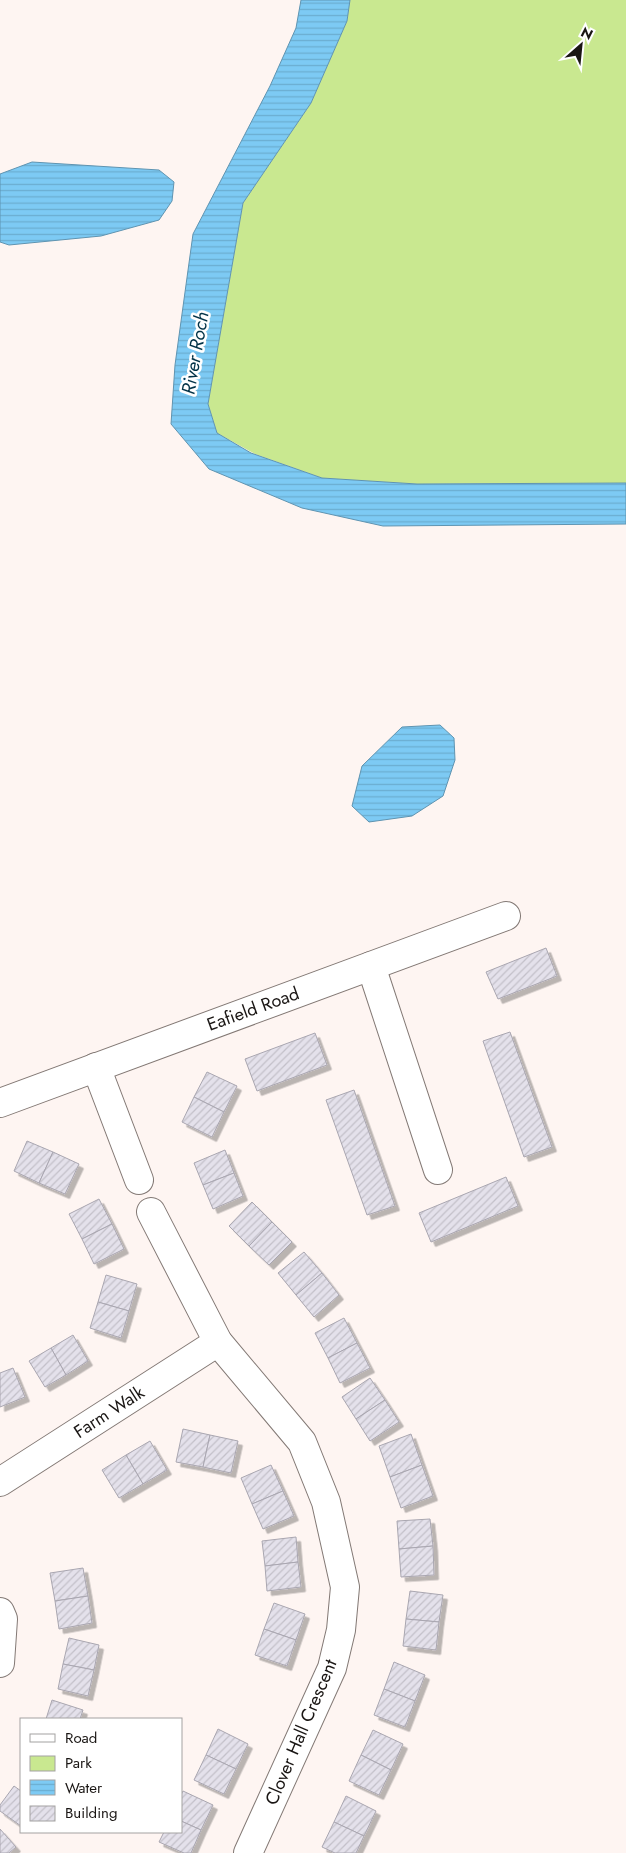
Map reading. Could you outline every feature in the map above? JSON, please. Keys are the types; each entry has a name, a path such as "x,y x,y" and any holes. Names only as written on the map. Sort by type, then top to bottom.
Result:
{"street":[{"name":"Eafield Road","path":"0,1103 506,916"},
{"path":"371,966 438,1170"},
{"path":"96,1067 139,1180"},
{"name":"Clover Hall Crescent","path":"150,1212 218,1342 302,1442 326,1502 344,1587 341,1630 332,1668 248,1853"},
{"name":"Farm Walk","path":"0,1482 218,1342"},
{"path":"0,1612 3,1619 0,1663"}],"green space":[{"path":"350,0 626,0 626,483 417,484 322,478 255,454 217,433 208,404 243,203 311,103 347,21"}],"water":[{"name":"River Roch","path":"301,0 350,0 347,21 311,103 243,203 208,404 217,433 251,453 322,478 417,484 626,483 626,524 383,526 302,508 209,469 171,424 175,365 193,234 270,86 296,28"},
{"path":"32,162 159,170 174,182 172,201 159,220 101,236 9,245 0,242 0,174"},
{"path":"440,725 454,738 455,760 443,796 412,816 369,822 352,806 362,766 402,727"}],"building":[{"path":"546,948 557,976 498,999 486,972"},
{"path":"510,1032 552,1147 524,1157 483,1041"},
{"path":"315,1033 327,1065 257,1091 245,1059"},
{"path":"207,1072 237,1086 224,1112 194,1097"},
{"path":"354,1090 395,1206 367,1215 326,1100"},
{"path":"194,1097 224,1112 212,1137 182,1122"},
{"path":"27,1141 53,1152 39,1183 14,1171"},
{"path":"225,1150 234,1173 203,1185 194,1163"},
{"path":"53,1152 79,1164 65,1194 39,1183"},
{"path":"234,1173 243,1196 213,1209 203,1185"},
{"path":"506,1177 518,1206 431,1242 419,1213"},
{"path":"99,1199 112,1224 82,1239 69,1214"},
{"path":"252,1202 272,1222 249,1246 229,1226"},
{"path":"272,1222 292,1242 269,1265 249,1246"},
{"path":"112,1224 124,1249 94,1264 82,1239"},
{"path":"304,1252 322,1273 296,1295 278,1273"},
{"path":"322,1273 339,1295 314,1317 296,1295"},
{"path":"106,1275 137,1284 129,1311 98,1302"},
{"path":"98,1302 129,1311 121,1338 90,1328"},
{"path":"344,1318 357,1343 328,1358 315,1333"},
{"path":"73,1335 88,1361 66,1375 51,1348"},
{"path":"357,1343 370,1368 340,1383 328,1358"},
{"path":"51,1348 66,1375 45,1387 29,1361"},
{"path":"13,1368 25,1397 0,1407 0,1373"},
{"path":"370,1378 385,1400 356,1419 342,1397"},
{"path":"385,1400 399,1422 370,1441 356,1419"},
{"path":"183,1429 210,1435 203,1467 176,1462"},
{"path":"411,1434 422,1465 390,1477 379,1446"},
{"path":"210,1435 238,1441 231,1473 203,1467"},
{"path":"150,1441 167,1470 143,1484 126,1455"},
{"path":"126,1455 143,1484 119,1498 102,1470"},
{"path":"271,1465 283,1491 252,1504 241,1478"},
{"path":"422,1465 433,1496 401,1508 390,1477"},
{"path":"283,1491 294,1516 263,1529 252,1504"},
{"path":"430,1519 433,1546 399,1549 397,1521"},
{"path":"296,1537 298,1562 265,1566 262,1541"},
{"path":"433,1546 434,1575 401,1577 399,1549"},
{"path":"298,1562 301,1587 267,1591 265,1566"},
{"path":"83,1568 88,1596 55,1601 50,1573"},
{"path":"410,1591 443,1595 439,1622 406,1619"},
{"path":"88,1596 92,1623 59,1629 55,1601"},
{"path":"274,1603 305,1614 296,1640 264,1629"},
{"path":"406,1619 439,1622 436,1650 403,1646"},
{"path":"264,1629 296,1640 287,1666 255,1655"},
{"path":"69,1638 99,1645 94,1670 63,1664"},
{"path":"394,1662 425,1675 415,1701 384,1689"},
{"path":"63,1664 94,1670 88,1696 58,1689"},
{"path":"384,1689 415,1701 405,1727 374,1715"},
{"path":"52,1700 83,1710 80,1718 46,1718"},
{"path":"218,1729 248,1744 236,1769 206,1755"},
{"path":"373,1730 403,1744 391,1770 361,1755"},
{"path":"206,1755 236,1769 224,1794 194,1780"},
{"path":"361,1755 391,1770 379,1795 349,1781"},
{"path":"14,1786 20,1790 20,1825 0,1811 0,1805"},
{"path":"183,1791 213,1805 201,1830 182,1821"},
{"path":"346,1796 376,1811 364,1836 334,1822"},
{"path":"182,1821 201,1830 191,1853 184,1853 159,1842 164,1833 182,1833"},
{"path":"334,1822 364,1836 356,1853 335,1853 322,1847"},
{"path":"0,1829 16,1847 9,1853 0,1853"}]}
